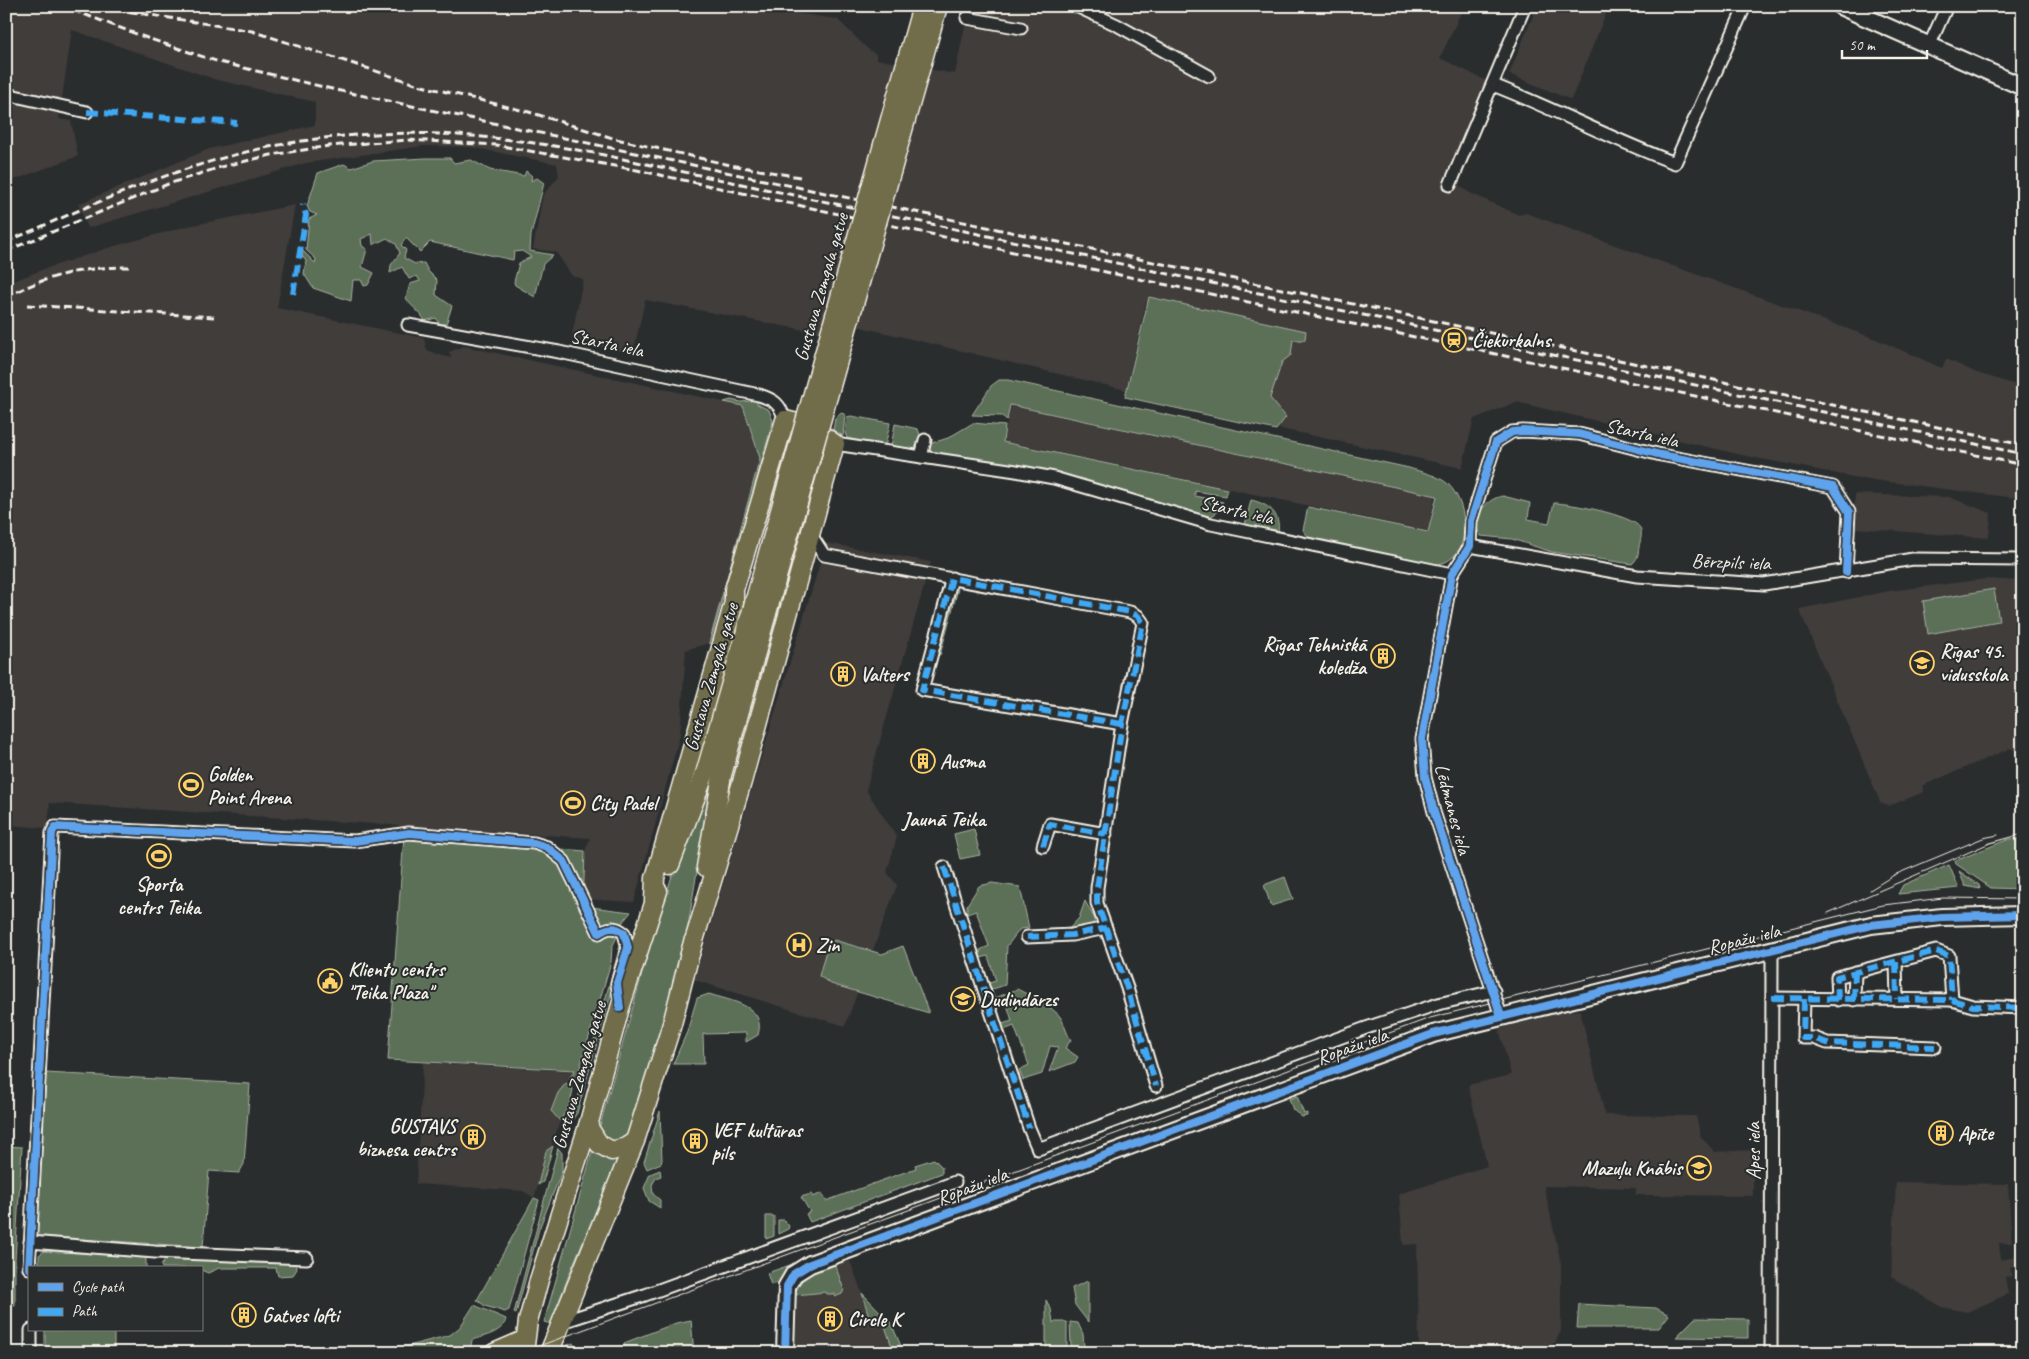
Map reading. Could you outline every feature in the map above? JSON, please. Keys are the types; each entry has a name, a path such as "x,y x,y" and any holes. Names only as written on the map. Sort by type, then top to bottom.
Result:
{"main road":[{"name":"Gustava Zemgala gatve","path":"549,1353 559,1323 635,1141 690,954 722,775 759,611 922,6"},
{"name":"Gustava Zemgala gatve","path":"524,1346 539,1280 588,1126 620,1008 654,900 664,880 706,770 759,611 938,6"},
{"path":"654,900 655,878 734,602 734,590 785,420 810,426 836,444 742,782 690,954"},
{"path":"588,1126 599,1144 612,1151 626,1147 635,1141"},
{"path":"494,1353 524,1346"}],"street":[{"path":"1076,6 1117,25 1209,76"},
{"path":"1450,185 1525,6"},
{"path":"1493,85 1526,98 1623,144 1675,163 1745,6"},
{"path":"1840,6 2023,87"},
{"path":"1929,46 1947,6"},
{"path":"967,18 1021,28"},
{"path":"6,94 87,112"},
{"name":"Starta iela","path":"408,325 559,352 759,395 773,400 781,407 785,420"},
{"name":"Starta iela","path":"1470,546 1471,521 1496,442 1512,432 1555,431 1579,434 1661,455 1833,487 1849,512 1846,572"},
{"path":"921,457 925,440"},
{"name":"Starta iela","path":"836,444 1054,478 1211,524 1452,574"},
{"path":"811,535 824,555"},
{"path":"1452,574 1470,546"},
{"name":"Bērzpils iela","path":"1470,546 1637,576 1764,584 1846,572 1878,564 1913,559 2023,560"},
{"path":"802,571 824,555 952,578 1138,616 1143,622 1122,724 1096,888 1097,903 1127,988 1156,1086"},
{"name":"Lēdmanes iela","path":"1452,574 1422,738 1425,777 1445,848 1501,1016"},
{"path":"952,578 922,690 1122,724"},
{"path":"1043,846 1050,824 1106,834"},
{"path":"30,1266 52,833 55,827 355,841 410,833 534,843 547,847 564,861 599,933 606,928 612,928 624,933 628,948 617,983 620,1008"},
{"name":"Ropažu iela","path":"944,867 1028,1128 1038,1149 1366,1028 1438,1004 1494,991"},
{"name":"Ropažu iela","path":"785,1353 787,1286 794,1274 810,1264 1433,1034 1871,925 1942,916 2023,915"},
{"path":"1027,937 1072,935 1106,928"},
{"name":"Apes iela","path":"1771,1353 1772,949"},
{"path":"1838,1000 1837,977 1936,951 1949,956 1952,1000"},
{"path":"1896,962 1897,999"},
{"path":"1854,1000 1855,972"},
{"path":"1772,998 1952,1000 1973,1006 2023,1008"},
{"path":"1804,999 1803,1038 1814,1038 1827,1043 1935,1047"},
{"name":"Ropažu iela","path":"559,1323 645,1295 955,1182"},
{"path":"30,1242 155,1252 307,1258"},
{"path":"31,1332 31,1353"}],"shaded area":[{"path":"6,6 744,6 837,19 869,50 876,54 876,59 955,74 969,6 1464,6 1440,58 1487,81 1447,176 1468,192 1519,215 1526,213 1876,339 1942,368 1946,359 1977,373 2023,387 2023,499 1858,478 1746,456 1516,402 1474,419 1462,468 1254,423 1275,330 1146,302 1126,390 852,325 847,338 645,300 633,354 571,340 583,279 572,276 556,252 533,249 543,195 559,176 557,164 470,147 423,146 306,163 88,228 78,204 209,149 315,125 315,102 217,80 72,30 59,119 71,121 78,156 6,183"},
{"path":"1537,6 1609,6 1571,100 1509,74"},
{"path":"295,205 277,308 424,338 427,350 452,358 449,352 464,346 743,406 760,458 709,643 686,650 680,735 634,902 583,899 585,851 590,838 50,803 48,828 6,825 6,284 44,269 111,247 188,226"},
{"path":"1011,406 1435,496 1428,531 1003,441"},
{"path":"1855,494 1949,497 1991,513 1989,538 1854,528"},
{"path":"826,543 931,562 866,790 897,837 887,872 897,885 845,1026 694,980"},
{"name":"Rīgas 45. vidusskola","path":"1986,579 2023,581 2023,749 2013,750 2011,748 1922,786 1924,792 1889,806 1880,802 1799,609 1889,591"},
{"path":"1580,1010 1605,1115 1696,1116 1701,1137 1715,1152 1753,1150 1753,1196 1636,1195 1636,1188 1544,1186 1561,1263 1561,1331 1555,1343 1543,1346 1419,1344 1417,1244 1403,1245 1399,1194 1487,1166 1468,1085 1511,1075 1499,1029 1554,1013"},
{"path":"423,1063 577,1071 534,1198 523,1191 416,1184"},
{"path":"1896,1182 2008,1184 2012,1243 1999,1243 2001,1260 2015,1257 2017,1266 2010,1268 2013,1276 2005,1277 2008,1294 1967,1312 1942,1307 1891,1277"},
{"path":"850,1261 862,1293 891,1323 904,1353 796,1353 795,1295 800,1282 814,1272"}],"green space":[{"path":"450,158 454,163 471,160 490,170 524,176 526,171 532,176 531,181 537,178 544,183 531,235 530,251 553,255 543,264 535,297 515,285 514,282 519,263 531,257 522,251 514,252 513,260 430,242 420,252 406,238 401,245 406,250 404,258 415,264 424,263 428,271 437,280 436,295 452,306 446,324 439,324 436,318 425,321 406,298 410,284 420,281 417,276 409,279 402,267 390,273 391,265 400,253 396,244 387,238 373,245 372,234 361,239 362,246 367,249 362,267 374,273 368,285 364,286 361,280 353,280 351,301 313,288 304,274 306,261 302,256 303,251 315,263 316,259 306,250 309,219 317,215 310,212 307,206 318,173 344,164 351,168 373,161"},
{"path":"1149,297 1306,331 1305,340 1293,340 1291,355 1282,362 1270,398 1286,417 1276,430 1125,397"},
{"path":"999,380 1008,380 1429,474 1448,484 1459,501 1464,523 1462,544 1457,553 1449,560 1435,564 1310,539 1303,530 1308,507 1428,532 1437,496 1010,405 1007,420 1002,416 972,415 991,386"},
{"path":"731,400 741,402 757,400 757,404 769,410 773,421 710,644 760,458 743,406 724,402"},
{"path":"840,413 845,414 843,436 833,430 835,419"},
{"path":"851,416 890,423 885,447 847,438 845,433 847,417"},
{"path":"973,423 1005,426 1003,442 1227,489 1226,496 1195,491 1195,496 1223,502 1215,514 1208,518 1076,479 1009,464 933,453 928,449 929,444 948,438"},
{"path":"895,424 918,429 920,435 915,449 891,447"},
{"path":"1503,496 1530,503 1528,519 1549,523 1554,503 1586,507 1614,514 1635,523 1641,530 1637,558 1632,564 1552,552 1512,539 1481,536 1477,523 1481,511 1485,505"},
{"path":"1251,500 1263,504 1272,510 1277,520 1278,532 1245,525"},
{"path":"955,588 958,589 940,655 937,654"},
{"path":"1994,589 1999,621 1928,634 1923,601"},
{"path":"712,781 686,938 671,998 628,1134 622,1142 607,1142 599,1129 652,938 672,876"},
{"path":"974,829 980,855 960,859 954,834"},
{"path":"404,836 585,851 583,906 631,912 613,934 613,936 617,937 612,947 611,962 576,1081 569,1079 575,1070 388,1060"},
{"path":"2023,838 2023,889 1991,888 1956,864 1955,861 2009,839"},
{"path":"1949,865 1959,888 1898,894 1903,885"},
{"path":"1959,871 1979,885 1980,889 1965,886"},
{"path":"1285,877 1293,899 1271,906 1264,885"},
{"path":"992,883 1020,887 1029,928 1020,929 1007,946 1005,985 990,990 989,983 996,981 988,956 981,958 980,950 989,946 976,911 967,914 967,905 979,886"},
{"path":"1085,901 1095,919 1093,925 1068,930 1079,918"},
{"path":"834,940 882,954 903,946 929,1013 831,984 819,976 825,954"},
{"path":"621,942 624,949 577,1113 573,1119 565,1122 577,1102"},
{"path":"1017,989 1058,1014 1071,1040 1065,1048 1078,1057 1075,1062 1049,1072 1058,1047 1050,1046 1042,1074 1023,1080 1019,1070 1029,1065 1014,1026 1004,1030 1002,1024 1012,1021 1006,1001 995,1004 993,999"},
{"path":"709,994 736,1002 752,1011 757,1017 759,1025 758,1035 746,1042 746,1033 703,1034 704,1064 673,1064 687,1032 697,998"},
{"path":"46,1073 250,1084 244,1164 239,1173 209,1171 203,1247 36,1236"},
{"path":"566,1083 573,1089 570,1104 560,1121 551,1111 558,1093"},
{"path":"1297,1096 1304,1114 1307,1113 1307,1116 1302,1117 1293,1110 1289,1099"},
{"path":"660,1111 662,1160 661,1163 647,1169 644,1162"},
{"path":"6,1146 22,1147 15,1260 15,1306 6,1306"},
{"path":"553,1146 543,1182 538,1185 546,1151"},
{"path":"558,1148 562,1153 562,1171 539,1229 516,1314 514,1313"},
{"path":"593,1149 619,1157 570,1272 551,1324 544,1322"},
{"path":"934,1159 942,1167 942,1173 810,1222 806,1214 810,1212 801,1197 811,1194 813,1197 822,1193 826,1201 916,1168 915,1165"},
{"path":"660,1170 661,1176 656,1178 652,1185 653,1194 660,1200 660,1208 649,1201 644,1188 650,1174"},
{"path":"534,1198 539,1200 509,1310 505,1312 485,1306 477,1300"},
{"path":"766,1216 774,1216 774,1236 766,1239"},
{"path":"778,1220 784,1220 789,1226 788,1229 778,1234"},
{"path":"44,1251 146,1257 146,1266 39,1266 39,1255"},
{"path":"237,1258 295,1262 297,1269 293,1275 278,1276 276,1268 219,1268 208,1273 202,1270 202,1266 161,1266 165,1259"},
{"path":"796,1263 782,1281 771,1285 767,1273"},
{"path":"835,1265 844,1290 842,1294 835,1297 835,1294 827,1294 826,1292 795,1295 801,1282 810,1274"},
{"path":"1088,1281 1088,1322 1075,1305 1072,1288"},
{"path":"862,1293 891,1323 904,1353 894,1353 881,1314 869,1317"},
{"path":"1046,1300 1051,1309 1053,1322 1067,1322 1067,1347 1063,1347 1064,1353 1046,1353"},
{"path":"1579,1304 1656,1308 1669,1315 1659,1328 1577,1328"},
{"path":"474,1305 506,1319 497,1331 472,1340 470,1352 382,1353 450,1335 460,1327"},
{"path":"1695,1318 1748,1319 1748,1338 1676,1337"},
{"path":"691,1320 694,1353 635,1353 624,1347 624,1343 676,1323"},
{"path":"1070,1322 1078,1323 1083,1334 1084,1347 1071,1347"},
{"path":"45,1332 114,1332 114,1353 57,1353 56,1349 45,1349"},
{"path":"573,1343 579,1353 556,1353 557,1349"}],"tram line":[{"path":"1870,890 1894,875 1983,838 1998,835"},
{"path":"1828,913 1990,843 2019,835"},
{"path":"520,1353 1430,1018 1883,905 1943,898 2023,899"}],"railway":[{"path":"62,6 147,38 219,62 336,90 2023,445"},
{"path":"94,6 252,31 422,86 529,112 616,139 730,165 800,177"},
{"path":"6,242 100,201 172,174 247,152 298,142 347,136 397,133 496,138 599,154 2023,454"},
{"path":"6,251 168,184 221,167 271,155 329,146 408,140 496,145 637,170 1082,267 2023,465"},
{"path":"6,297 37,283 66,274 113,267 130,267"},
{"path":"27,305 214,317"}],"marked path":[{"path":"87,112 237,123"},
{"path":"293,294 306,215 303,204"},
{"path":"1122,724 922,690 952,578 1130,612 1138,616 1143,623 1122,724 1097,888 1097,903 1127,988 1156,1086"},
{"path":"1043,846 1050,824 1106,834"},
{"path":"944,867 1029,1128"},
{"path":"1027,937 1072,935 1106,928"},
{"path":"1838,1000 1837,977 1936,951 1949,956 1952,1000"},
{"path":"1896,962 1897,999"},
{"path":"1854,1000 1855,972"},
{"path":"1772,998 1952,1000 1973,1006 2023,1008"},
{"path":"1804,999 1803,1038 1814,1038 1827,1043 1935,1047"}],"cycle path":[{"path":"1501,1016 1434,812 1425,777 1422,739 1452,574 1470,546 1471,521 1496,442 1512,432 1579,434 1661,455 1833,487 1849,512 1846,572"},
{"path":"29,1266 52,833 55,827 355,841 409,833 534,843 547,847 564,861 599,933 611,928 618,929 624,933 628,948 617,983 620,1008"},
{"path":"785,1353 787,1286 794,1274 810,1264 1433,1034 1871,925 1942,917 2023,915"}],"place":[{"name":"Čiekurkalns","path":"1454,340"},
{"name":"Rīgas Tehniskā koledža","path":"1383,656"},
{"name":"Rīgas 45. vidusskola","path":"1922,663"},
{"name":"Valters","path":"843,674"},
{"name":"Ausma","path":"923,761"},
{"name":"Golden Point Arena","path":"191,785"},
{"name":"City Padel","path":"573,803"},
{"name":"Sporta centrs Teika","path":"159,856"},
{"name":"Zin","path":"799,945"},
{"name":"Klientu centrs \"Teika Plaza\"","path":"330,981"},
{"name":"Dudiņdārzs","path":"963,999"},
{"name":"Apīte","path":"1941,1133"},
{"name":"GUSTAVS biznesa centrs","path":"473,1137"},
{"name":"VEF kultūras pils","path":"695,1141"},
{"name":"Mazuļu Knābis","path":"1699,1168"},
{"name":"Gatves lofti","path":"244,1315"},
{"name":"Circle K","path":"830,1319"}],"district":[{"name":"Jaunā Teika","path":"944,819"}]}
